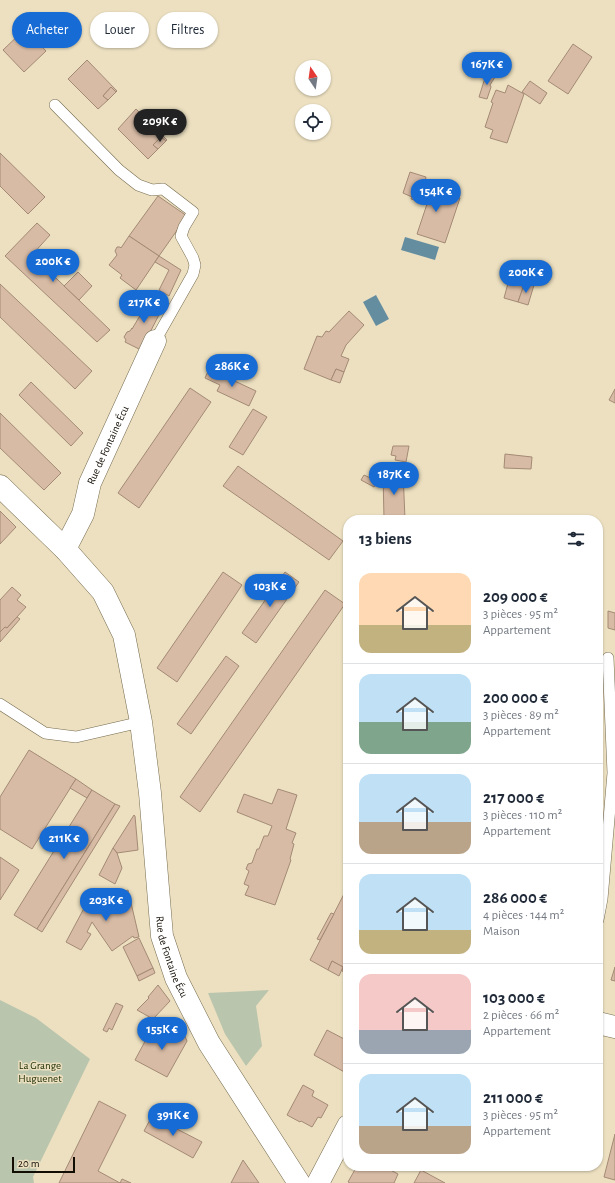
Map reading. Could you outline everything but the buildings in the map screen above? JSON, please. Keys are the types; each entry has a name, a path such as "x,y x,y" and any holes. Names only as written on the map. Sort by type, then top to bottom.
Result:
{"street":[{"name":"Rue de Fontaine Écu","path":"64,549 83,514 90,483 154,341"},
{"name":"Rue de Fontaine Écu","path":"0,486 64,549 102,592 124,635 141,722 150,793 162,936 176,978 210,1043 298,1183"},
{"path":"603,1024 615,1027"},
{"path":"318,1183 343,1136"}],"lane":[{"path":"55,105 119,170 138,185 152,190 163,189 193,212 184,227 181,236 193,258 195,265 193,274 154,341"},
{"path":"603,888 613,773 608,658"},
{"path":"0,704 46,733 76,737 141,722"}],"green space":[{"path":"269,990 256,1006 262,1046 246,1066 225,1034 208,993"},
{"name":"La Grange Huguenet","path":"0,1000 36,1018 90,1059 33,1177 34,1183 0,1183"}],"water":[{"path":"405,237 439,247 435,260 401,250"},
{"path":"376,295 389,319 376,326 363,302"}]}
